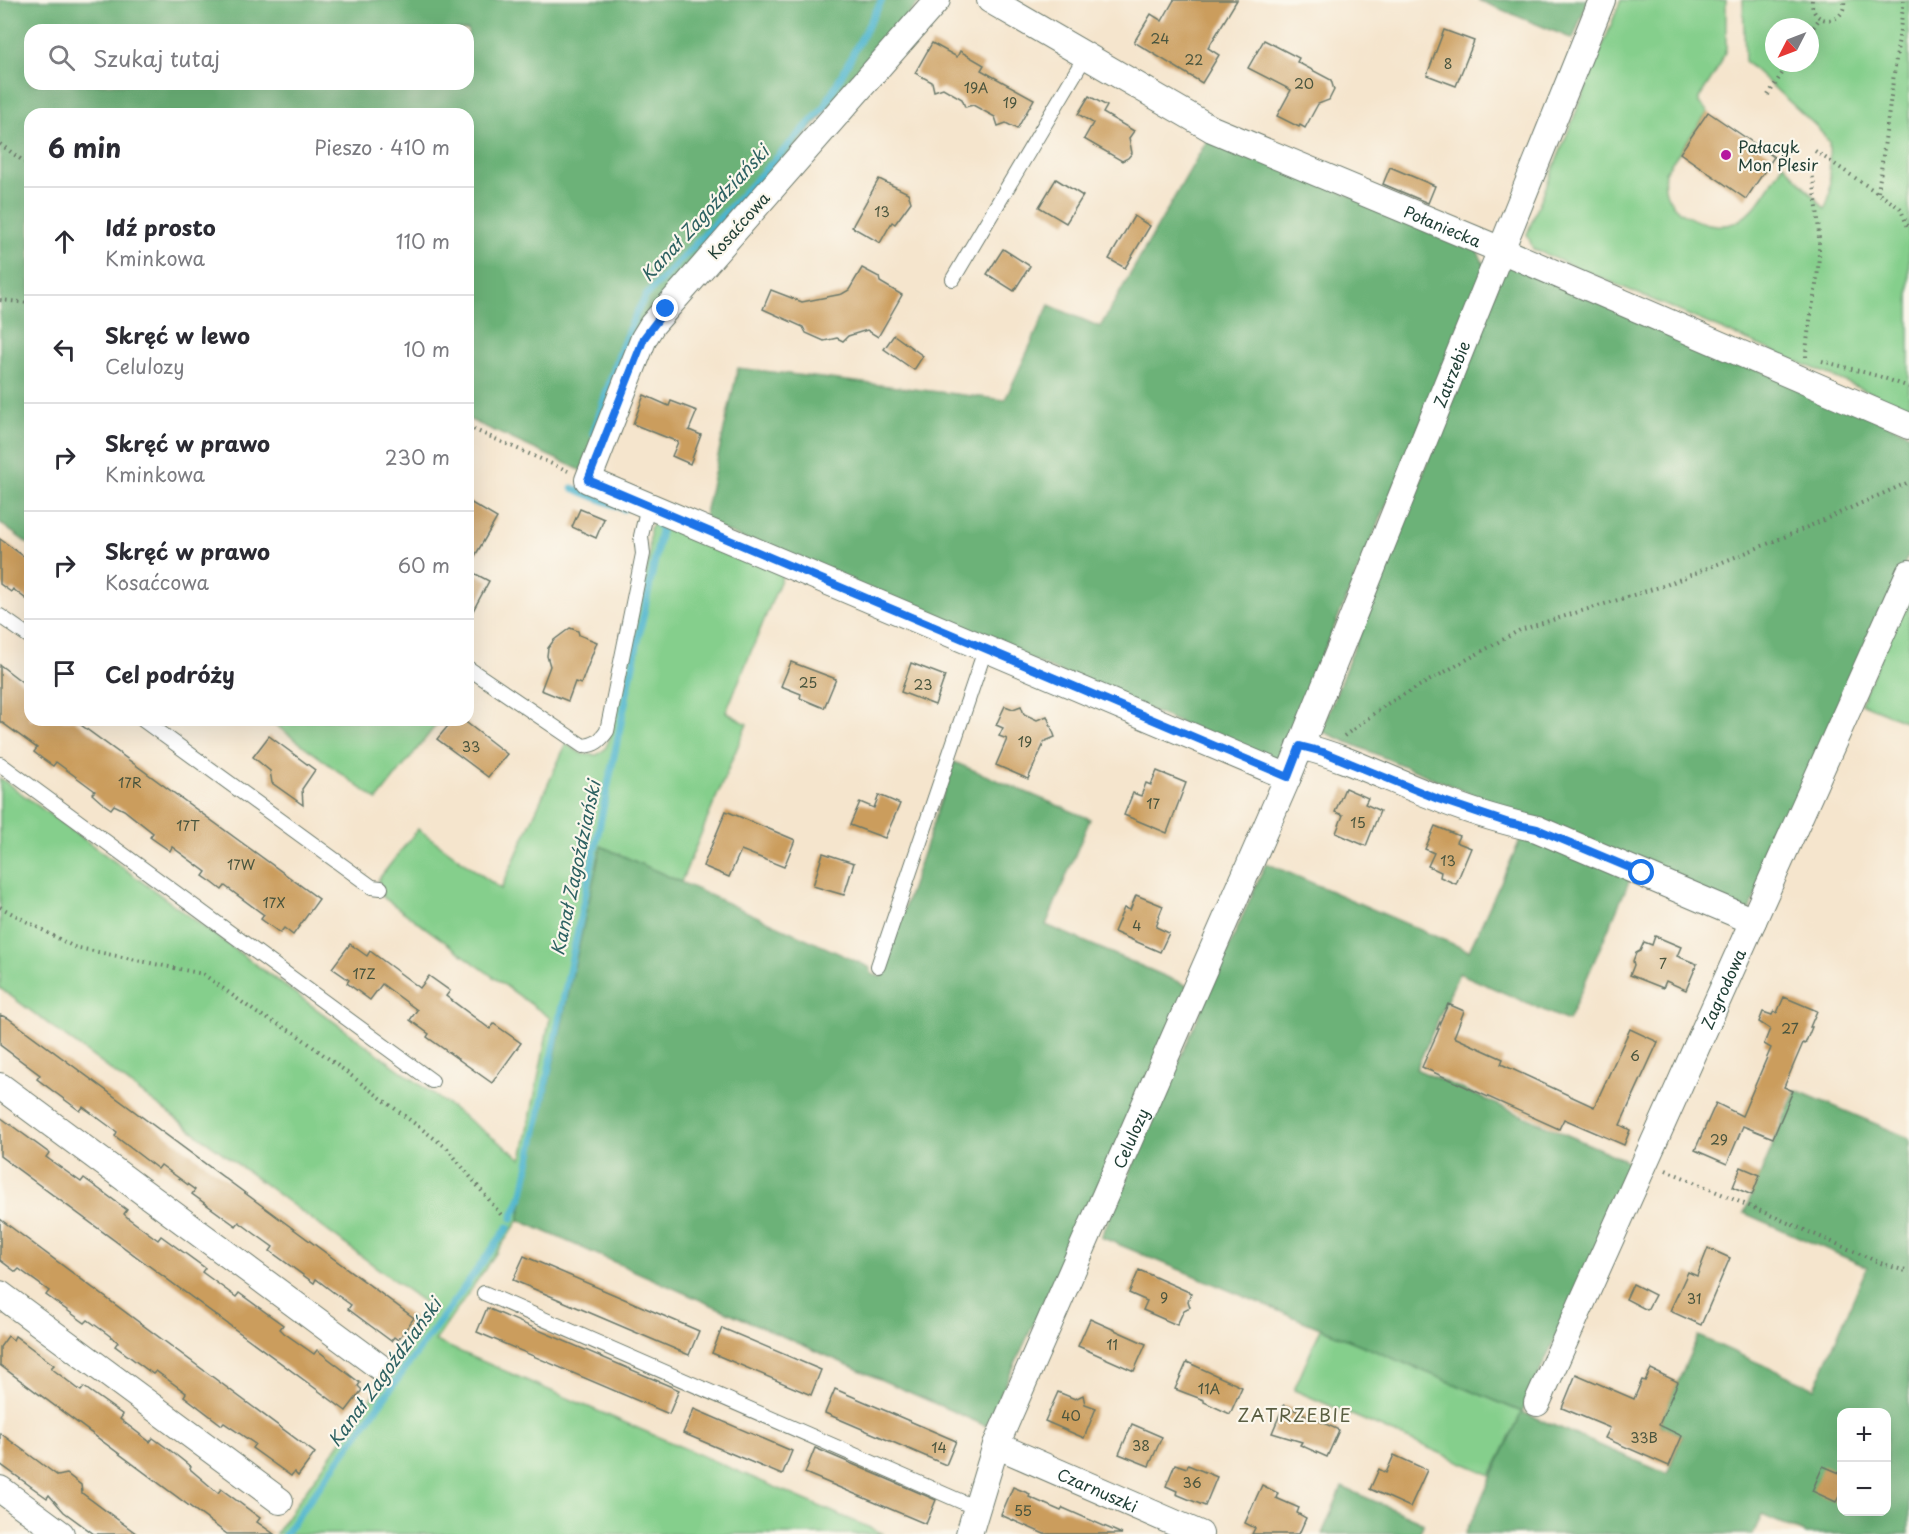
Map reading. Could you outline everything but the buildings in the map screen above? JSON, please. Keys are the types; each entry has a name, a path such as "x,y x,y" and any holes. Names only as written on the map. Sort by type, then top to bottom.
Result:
{"street":[{"name":"Kosaćcowa","path":"588,480 644,338 652,325 937,0"},
{"name":"Połaniecka","path":"990,0 1212,129 1501,250 1909,426"},
{"name":"Zatrzebie","path":"1311,749 1501,250 1602,0"},
{"path":"588,480 1288,777"},
{"name":"Zagrodowa","path":"1537,1403 1909,573"},
{"path":"1311,749 1438,799 1509,823 1537,829 1753,921"},
{"name":"Celulozy","path":"969,1534 996,1445 1288,777 1311,749"},
{"path":"0,1086 381,1368"},
{"path":"0,1294 280,1501"},
{"name":"Czarnuszki","path":"996,1445 1200,1534"},
{"path":"0,1489 61,1534"}],"lane":[{"path":"953,279 1086,55"},
{"path":"474,672 583,746 593,745 600,740 607,731 635,596 643,554 641,536 648,506"},
{"path":"0,616 24,634"},
{"path":"878,966 985,650"},
{"path":"151,726 372,887 381,888"},
{"path":"0,764 432,1081"},
{"path":"484,1293 976,1508"}],"path":[{"path":"1812,0 1812,8 1820,18 1833,20 1844,10 1844,0"},
{"path":"1878,192 1904,0"},
{"path":"1768,95 1783,72"},
{"path":"0,144 24,162"},
{"path":"1815,151 1900,208 1909,229"},
{"path":"1811,167 1819,221 1819,251 1807,333 1806,357 1878,376 1909,387"},
{"path":"0,300 24,302"},
{"path":"474,430 588,480"},
{"path":"1311,749 1520,630 1666,585 1794,533 1909,482"},
{"path":"0,907 74,947 203,974 257,1013 296,1034 447,1148 502,1216"},
{"path":"1646,1162 1883,1264 1909,1272"}],"green space":[{"path":"0,0 921,0 645,324 587,473 474,422 474,108 24,108 24,541 0,523"},
{"path":"1478,0 1588,0 1573,39"},
{"path":"1621,0 1726,0 1726,49 1720,65 1699,98 1699,103 1708,112 1665,172 1664,178 1667,195 1679,210 1697,221 1727,225 1736,222 1751,211 1784,164 1825,209 1830,194 1829,142 1816,126 1745,61 1743,0 1909,0 1909,409 1533,249 1527,234"},
{"path":"1209,137 1476,248 1487,270 1276,763 703,522 738,368 1005,400 1049,305 1100,327"},
{"path":"1506,263 1909,433 1909,554 1749,911 1321,731"},
{"path":"658,518 784,572 726,712 747,724 681,882 601,846 519,1220 435,1341 884,1534 275,1534 434,1310 0,988 0,778 522,1159 550,1018 383,897 378,880 418,829 501,889 566,744 582,754 597,755 605,749 609,740 649,558 650,528"},
{"path":"1909,589 1909,723 1861,703"},
{"path":"277,726 435,726 377,800"},
{"path":"954,762 1090,819 1046,925 1190,987 986,1426 519,1220 601,846 869,967 872,974 881,977"},
{"path":"1524,832 1631,877 1568,1021 1459,973 1416,1069 1634,1164 1522,1412 1101,1237 1266,863 1469,951"},
{"path":"1796,1090 1909,1138 1909,1534 1806,1534 1762,1515 1753,1534 1465,1534 1522,1412 1667,1474 1682,1436 1659,1425 1698,1336 1815,1388 1867,1267 1744,1213"},
{"path":"1321,1328 1522,1412 1491,1475 1294,1390"},
{"path":"1342,1487 1424,1523 1419,1534 1322,1534"}],"waterway":[{"name":"Kanał Zagoździański","path":"593,433 622,345 646,296 823,109 882,0"},
{"name":"Kanał Zagoździański","path":"572,488 624,509"},
{"name":"Kanał Zagoździański","path":"512,1218 523,1193 662,526 658,525"},
{"name":"Kanał Zagoździański","path":"285,1534 508,1227"}],"place":[{"name":"Pałacyk Mon Plesir","path":"1726,155"}],"district":[{"name":"ZATRZEBIE","path":"1295,1414"}],"route":[{"path":"666,309 644,338 588,480 1288,777 1300,746 1323,752 1438,799 1509,823 1537,829 1642,873"}]}
